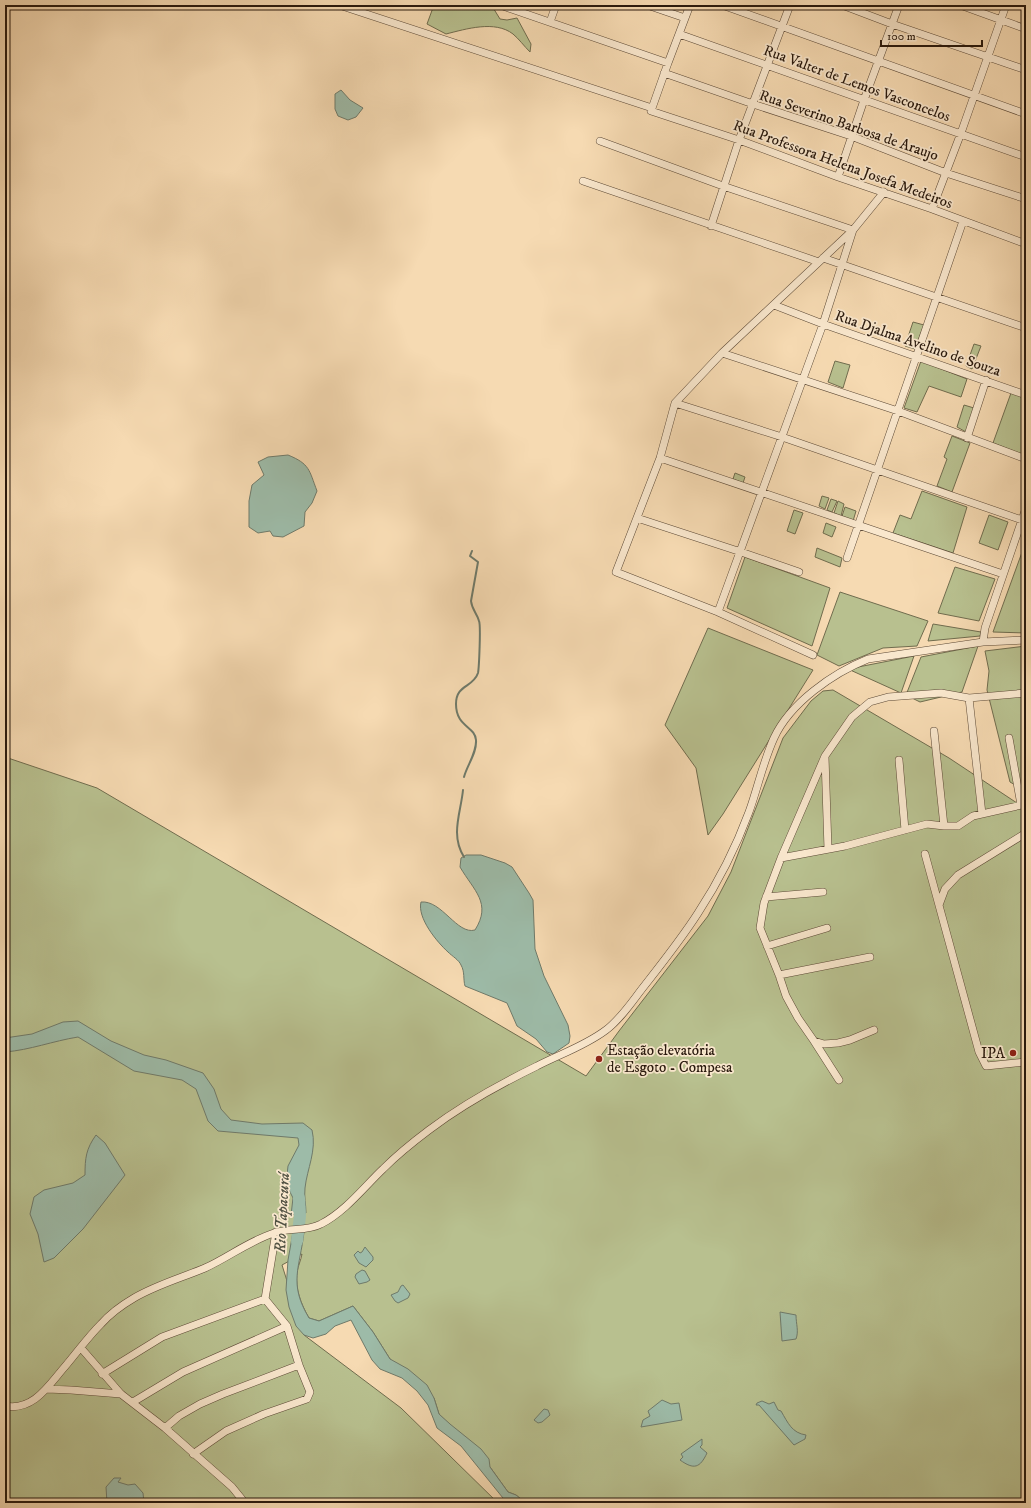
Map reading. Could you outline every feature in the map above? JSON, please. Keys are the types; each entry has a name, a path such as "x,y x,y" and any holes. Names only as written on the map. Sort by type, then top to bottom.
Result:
{"street":[{"name":"Rua Professora Helena Josefa Medeiros","path":"340,5 652,109 1026,244"},
{"path":"500,5 668,63"},
{"path":"550,22 556,5"},
{"path":"647,5 685,18"},
{"path":"652,109 690,5"},
{"path":"722,5 1026,114"},
{"path":"711,226 739,140 790,5"},
{"path":"842,5 892,24 1026,70"},
{"path":"838,177 851,136 899,5"},
{"path":"960,5 1026,29"},
{"path":"932,209 961,133 1006,5"},
{"name":"Rua Valter de Lemos Vasconcelos","path":"679,34 1026,157"},
{"name":"Rua Severino Barbosa de Araujo","path":"664,73 752,104 851,136 946,173 1026,199"},
{"path":"600,141 724,186 853,230"},
{"path":"583,181 711,226 842,265 1026,328"},
{"path":"813,655 718,612 616,572 660,458 675,403 722,353 853,230 884,192"},
{"path":"847,558 964,221"},
{"path":"718,612 823,324 853,230"},
{"name":"Rua Djalma Avelino de Souza","path":"774,305 823,324 1026,395"},
{"path":"722,353 898,411 1026,459"},
{"path":"967,438 986,380"},
{"path":"675,403 782,437 1022,520"},
{"path":"660,458 1003,574"},
{"path":"983,642 985,628 1026,508"},
{"path":"637,518 799,572"},
{"path":"5,1406 12,1407 25,1405 47,1389 101,1324 125,1303 141,1294 206,1267 260,1238 276,1232 303,1230 329,1220 352,1200 387,1165 430,1130 459,1110 531,1069 591,1040 607,1030 615,1022 684,934 700,910 736,844 750,809 775,736 782,723 793,709 810,693 850,667 868,659 983,642 1026,640"},
{"path":"839,1080 798,1018 786,996 760,928 766,897 781,858 825,756 852,717 870,702 888,697 941,693 969,698 1026,693"},
{"path":"969,698 982,814"},
{"path":"934,731 944,826"},
{"path":"781,858 828,849 927,824 958,826 973,816 1023,805 1009,738"},
{"path":"825,756 828,849"},
{"path":"899,760 905,830"},
{"path":"938,905 945,889 958,875 1026,832"},
{"path":"925,854 977,1046 986,1066 1026,1062"},
{"path":"766,897 823,892"},
{"path":"767,946 827,928"},
{"path":"779,975 870,957"},
{"path":"814,1041 824,1044 838,1044 874,1030"},
{"path":"193,1454 226,1430 264,1414 307,1399 310,1392 286,1326 265,1299 276,1232"},
{"path":"102,1374 162,1337 265,1299"},
{"path":"133,1402 183,1372 286,1326"},
{"path":"81,1348 102,1374 121,1394 165,1428 232,1487 245,1503"},
{"path":"165,1428 179,1416 200,1404 299,1365"},
{"path":"47,1389 121,1394"}],"green space":[{"path":"434,5 492,6 500,19 507,20 517,18 531,44 530,52 513,34 498,27 480,27 446,34 427,24"},
{"path":"913,322 924,325 915,349 905,346"},
{"path":"974,344 981,346 972,369 966,366"},
{"path":"835,361 850,365 843,388 828,382"},
{"path":"921,361 967,379 961,397 929,386 917,412 904,408"},
{"path":"1011,393 1026,398 1026,456 993,443"},
{"path":"964,405 974,408 966,432 957,427"},
{"path":"952,436 970,443 952,492 937,486 947,459 944,457"},
{"path":"735,473 745,477 743,483 733,479"},
{"path":"922,491 967,507 953,553 893,533 900,515 911,519"},
{"path":"822,496 829,498 825,509 819,506"},
{"path":"831,499 837,501 832,512 827,510"},
{"path":"838,501 844,504 841,516 834,513"},
{"path":"845,507 856,511 853,521 842,516"},
{"path":"794,510 803,513 795,534 787,531"},
{"path":"989,515 1008,522 998,550 979,543"},
{"path":"826,523 836,527 832,537 823,533"},
{"path":"1025,544 1026,633 993,632"},
{"path":"817,548 842,558 840,567 815,557"},
{"path":"745,557 830,588 812,646 727,608"},
{"path":"955,567 995,579 979,621 938,613"},
{"path":"840,592 928,621 917,646 883,648 839,666 817,655"},
{"path":"933,624 981,632 980,636 928,641"},
{"path":"708,628 813,670 723,814 708,835 696,768 665,725"},
{"path":"978,646 962,692 920,702 906,695 921,657"},
{"path":"1026,646 1026,791 1010,782 987,690 989,671 985,651"},
{"path":"914,656 901,693 848,669"},
{"path":"833,690 949,758 1026,809 1026,1503 526,1503 516,1495 508,1492 490,1467 439,1414 434,1398 390,1359 373,1332 353,1306 319,1321 309,1318 301,1302 297,1284 297,1272 302,1254 282,1265 304,1335 401,1408 498,1503 5,1503 5,757 97,788 586,1076 708,916 731,872 783,738 811,701 823,691"}],"shaded area":[{"path":"341,90 350,100 363,108 356,117 348,120 338,116 335,109 335,94"},
{"path":"288,455 301,461 308,468 317,491 312,503 305,512 304,526 283,537 273,536 270,531 258,533 249,527 249,501 252,485 264,475 258,462 268,457"},
{"path":"466,855 481,855 505,863 512,867 533,900 535,949 544,976 568,1025 570,1036 569,1043 553,1054 547,1052 536,1039 517,1026 507,1003 465,986 463,970 460,963 444,948 425,922 422,915 421,902 436,906 462,927 468,930 475,930 480,921 482,912 479,897 460,867 461,858"},
{"path":"78,1021 111,1041 144,1055 166,1060 203,1073 214,1089 221,1109 231,1120 262,1124 303,1123 312,1130 313,1152 305,1191 306,1213 291,1215 293,1198 286,1184 288,1166 299,1145 298,1138 218,1131 208,1121 196,1089 182,1080 134,1071 78,1037 5,1052 5,1038 32,1034 63,1022"},
{"path":"96,1135 105,1143 125,1175 83,1229 54,1258 44,1262 38,1234 30,1214 34,1197 44,1190 73,1183 85,1175 87,1154"},
{"path":"293,1232 304,1232 298,1266 297,1285 303,1306 309,1318 319,1321 353,1306 373,1332 390,1359 408,1369 427,1385 434,1398 439,1414 481,1449 489,1459 490,1467 508,1492 516,1495 526,1503 507,1503 461,1446 437,1428 428,1405 417,1391 402,1378 380,1369 372,1360 351,1320 335,1326 326,1334 313,1338 304,1335 296,1326 289,1307 286,1290 288,1260"},
{"path":"365,1247 373,1257 373,1260 366,1267 359,1263 354,1255 358,1251 360,1253 362,1252"},
{"path":"362,1270 365,1271 370,1280 359,1284 355,1277 356,1274"},
{"path":"403,1285 410,1294 408,1298 398,1303 391,1295 398,1292"},
{"path":"780,1312 796,1315 796,1339 782,1341"},
{"path":"662,1400 671,1404 679,1403 682,1420 641,1427 643,1420 650,1416 648,1411"},
{"path":"762,1401 769,1404 774,1402 791,1427 797,1432 806,1435 805,1439 794,1445 759,1405 756,1405"},
{"path":"544,1409 548,1410 550,1415 542,1422 538,1423 534,1420"},
{"path":"702,1439 702,1445 700,1447 707,1453 702,1462 696,1466 693,1466 680,1460 683,1457 681,1454"},
{"path":"114,1478 121,1478 118,1482 128,1485 135,1484 143,1493 144,1503 107,1503 106,1487"}],"waterway":[{"path":"464,777 475,750 476,740 475,735 459,717 456,704 457,698 462,689 476,678 478,673 480,647 479,621 472,607 471,601 478,562 470,556 472,551"},
{"path":"463,790 457,832 460,849 464,857"},
{"name":"Rio Tapacurá","path":"297,1241 300,1216 299,1198"}],"place":[{"name":"IPA","path":"1013,1053"},
{"name":"Estação elevatória de Esgoto - Compesa","path":"599,1059"}]}
